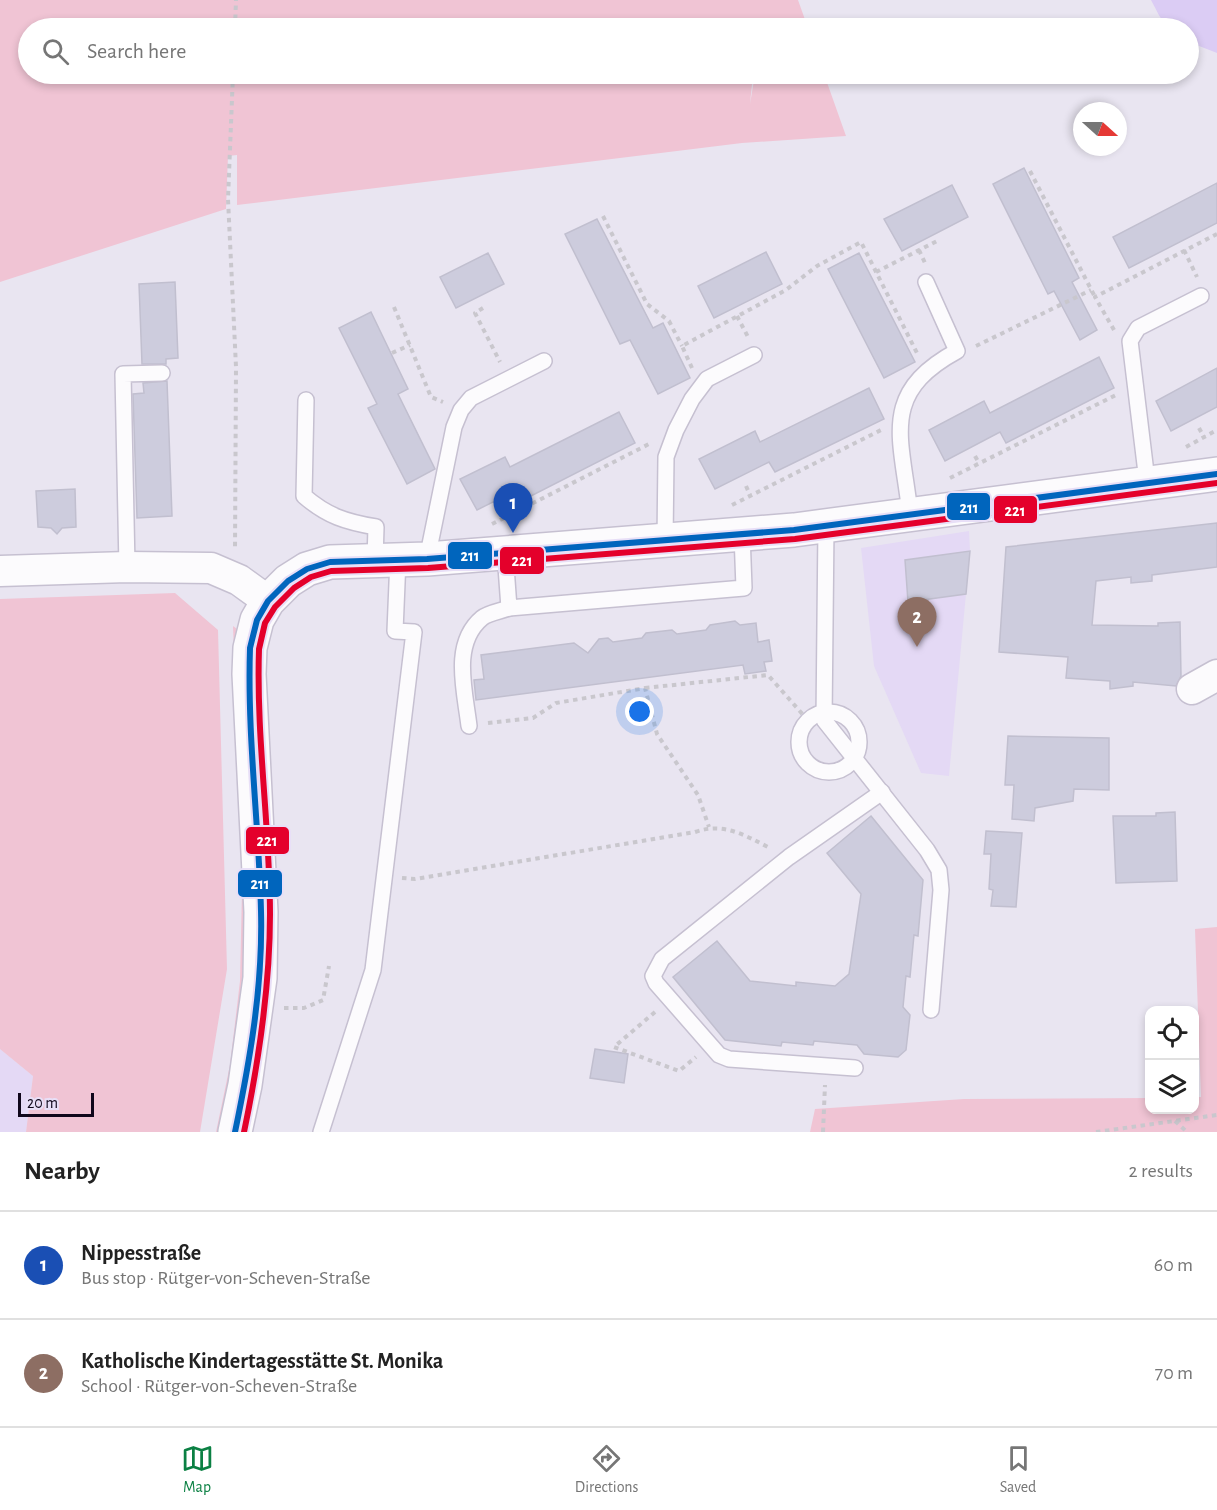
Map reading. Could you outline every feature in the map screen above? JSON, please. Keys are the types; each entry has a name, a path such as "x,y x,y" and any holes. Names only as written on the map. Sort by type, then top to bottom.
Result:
{"street":[{"path":"235,1132 260,978 261,912 249,674 250,648 257,620 268,601 288,581 317,565 665,541 826,526 1148,481 1217,474"},
{"path":"0,571 127,567 211,568 232,576 268,601"}],"lane":[{"path":"910,514 900,420 909,390 926,370 957,351 926,282"},
{"path":"1148,481 1130,341 1138,328 1201,296"},
{"path":"665,541 666,457 676,430 700,387 707,379 754,355"},
{"path":"321,1132 373,970 414,632 395,631 400,559 461,410 471,398 543,361"},
{"path":"127,567 123,374 162,373"},
{"path":"306,400 304,496 321,510 343,522 376,527 400,559"},
{"path":"826,526 824,720 927,850 939,870 941,890 931,1010"},
{"path":"469,726 462,664 467,636 483,616 509,608 744,588 736,535"},
{"path":"495,554 509,608"},
{"path":"823,712 835,712 846,717 854,725 859,736 854,759 846,767 835,772 823,772 812,767 804,759 800,748 800,736 808,721 823,712"},
{"path":"855,1068 741,1062 719,1054 670,999 653,976 662,959 789,857 882,792"}],"path":[{"path":"235,18 236,0"},
{"path":"232,576 237,537 236,367 228,199 233,84"},
{"path":"1030,171 1091,290 1117,335 1130,341"},
{"path":"603,216 647,304 669,321 700,387"},
{"path":"1095,297 1217,234"},
{"path":"876,272 939,240"},
{"path":"682,346 786,290 817,266 861,242 926,370"},
{"path":"1184,250 1202,289 1201,296"},
{"path":"957,351 969,350 1091,290"},
{"path":"394,307 431,397 461,410"},
{"path":"483,308 475,313 509,379"},
{"path":"392,353 410,345"},
{"path":"947,509 945,481 1113,395 1136,392"},
{"path":"736,535 730,507 900,420"},
{"path":"1199,428 1204,437"},
{"path":"495,554 483,528 676,430"},
{"path":"975,456 979,463"},
{"path":"746,486 750,495"},
{"path":"502,507 506,516"},
{"path":"469,726 533,718 556,703 645,688 768,675 808,721"},
{"path":"645,688 657,734 698,795 709,827"},
{"path":"426,878 695,832 709,827 722,827 736,831 789,857"},
{"path":"256,1008 304,1008 323,1000 329,966"},
{"path":"670,999 614,1047 679,1071 710,1045"},
{"path":"823,1132 826,1066"},
{"path":"1096,1132 1217,1115"},
{"path":"1174,1121 1187,1132"}],"shaded area":[{"path":"0,0 798,0 804,18 18,18 18,84 752,84 750,104 753,84 828,84 846,136 742,143 237,205 237,155 228,156 226,209 0,282"},
{"path":"1151,0 1217,0 1217,53 1199,46 1199,18 1161,18"},
{"path":"969,531 970,551 949,776 921,773 874,666 861,548"},
{"path":"175,593 218,630 227,969 200,1132 26,1132 33,1076 0,1049 0,599"},
{"path":"233,626 237,629 246,976 223,1132 216,1132 230,1065 240,981 242,890"},
{"path":"1217,927 1217,1132 810,1132 815,1109 964,1099 1145,1098 1145,1114 1199,1114 1199,1097 1201,1097 1195,929"},
{"path":"0,1049 33,1076 26,1132 0,1132"}],"building":[{"path":"1024,168 1079,278 1072,282 1097,330 1080,340 1054,291 1048,294 993,184"},
{"path":"1217,183 1217,223 1129,268 1113,237"},
{"path":"952,185 968,217 902,251 884,219"},
{"path":"597,219 653,328 663,323 690,378 658,394 630,340 620,344 565,234"},
{"path":"766,252 782,284 714,318 698,286"},
{"path":"488,253 504,284 456,308 440,277"},
{"path":"859,253 915,362 884,378 828,269"},
{"path":"175,282 178,358 166,359 166,364 142,364 139,284"},
{"path":"371,312 408,389 398,394 435,469 407,484 368,408 377,404 339,328"},
{"path":"1099,357 1114,388 1006,443 1000,432 945,461 929,430 984,401 990,413"},
{"path":"1217,368 1217,407 1171,431 1156,401"},
{"path":"167,381 172,516 137,518 133,394 144,393 143,383"},
{"path":"869,388 884,419 775,472 769,462 715,489 699,459 755,431 760,442"},
{"path":"619,412 635,443 527,498 521,488 477,510 460,479 505,457 510,467"},
{"path":"75,489 76,527 62,528 57,534 51,528 38,527 36,491"},
{"path":"1217,523 1217,567 1152,575 1152,581 1131,583 1131,577 1096,581 1092,625 1158,626 1158,623 1180,622 1181,676 1176,686 1133,682 1133,686 1110,689 1110,681 1066,678 1068,657 999,652 1006,547"},
{"path":"970,551 966,594 908,602 905,560"},
{"path":"735,621 740,625 756,623 758,642 769,640 772,661 764,662 766,671 745,674 743,665 476,700 474,680 484,679 481,655 574,643 588,653 599,639 608,638 613,642 642,638 646,633 672,630 677,634 706,630 710,625"},
{"path":"1008,736 1109,738 1109,790 1074,789 1073,801 1035,808 1034,821 1012,819 1014,785 1005,785"},
{"path":"1175,812 1177,881 1116,883 1113,816 1156,816 1156,813"},
{"path":"871,816 923,880 918,936 914,935 910,977 906,976 903,1007 910,1015 906,1050 898,1057 864,1054 857,1045 814,1041 813,1045 782,1042 781,1046 725,1040 673,977 717,941 750,981 796,986 796,982 835,986 849,974 861,894 827,853"},
{"path":"986,831 1022,833 1016,907 991,906 993,890 989,889 991,854 984,854"},
{"path":"595,1049 628,1054 624,1083 590,1078"}],"transit line":[{"name":"211","path":"235,1132 246,1078 258,995 261,939 260,878 250,714 250,648 257,620 268,601 288,581 307,569 330,562 427,559 794,530 1217,474"},
{"name":"221","path":"244,1132 263,1024 270,914 259,716 259,649 265,623 275,607 294,588 311,577 331,571 428,568 795,539 1217,483"}],"place":[{"name":"Nippesstraße","path":"513,533"},
{"name":"Katholische Kindertagesstätte St. Monika","path":"917,647"}]}
